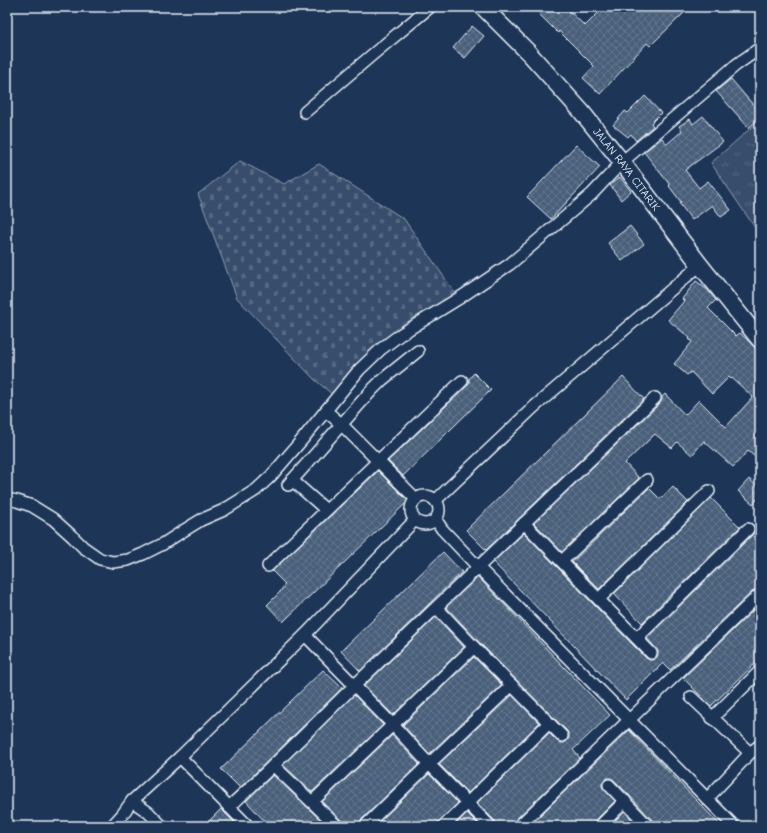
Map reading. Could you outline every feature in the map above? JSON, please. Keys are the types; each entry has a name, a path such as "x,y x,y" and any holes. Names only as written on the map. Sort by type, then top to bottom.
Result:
{"street":[{"path":"305,112 430,7"},
{"name":"JALAN RAYA CITARIK","path":"483,7 528,52 581,111 760,340"},
{"path":"7,499 32,506 53,519 83,547 100,559 113,562 128,560 163,544 182,530 224,510 256,490 271,476 359,370 381,349 401,334 461,297 510,264 587,198 622,162 736,66 760,48"},
{"path":"436,500 534,407 700,265"},
{"path":"326,510 290,483 358,404 382,380 418,351"},
{"path":"268,566 462,381"},
{"path":"229,807 274,766 354,686 437,608 478,566 655,398"},
{"path":"326,411 416,499"},
{"path":"562,562 647,480"},
{"path":"599,600 709,491"},
{"path":"426,495 436,500 440,513 436,520 425,524 414,520 411,509 412,504 416,499 426,495"},
{"path":"112,826 132,801 180,757 305,635 414,520"},
{"path":"436,520 442,529 478,566 734,826"},
{"path":"524,523 651,653"},
{"path":"637,638 748,529"},
{"path":"519,826 760,594"},
{"path":"437,608 474,648 562,736"},
{"path":"305,635 490,826"},
{"path":"312,802 474,648"},
{"path":"712,718 760,671"},
{"path":"365,826 512,686"},
{"path":"691,697 750,753"},
{"path":"444,826 549,723"},
{"path":"707,799 760,744"},
{"path":"180,757 248,826"},
{"path":"274,766 337,826"},
{"path":"609,785 648,826"},
{"path":"132,801 148,812 162,826"},
{"path":"600,826 625,801"}],"green space":[{"path":"760,120 760,235 711,163"},
{"path":"240,161 284,184 319,164 404,219 462,303 379,355 333,395 314,379 237,298 198,194"}],"building":[{"path":"532,7 565,7 585,26 604,7 690,7 650,46 647,43 600,94 583,78 594,66 559,31 558,33"},
{"path":"472,26 484,36 465,58 453,48"},
{"path":"731,79 760,113 760,117 749,128 716,91"},
{"path":"645,96 661,113 651,123 653,126 636,141 631,134 628,137 613,125 625,111 628,113"},
{"path":"703,116 723,142 685,170 699,188 708,181 731,210 721,217 712,205 692,220 679,203 681,202 669,186 670,185 644,152 662,138 667,144 682,131 679,126 690,119 693,124"},
{"path":"576,145 600,167 551,219 527,197"},
{"path":"620,177 631,191 621,200 610,185"},
{"path":"630,226 644,244 622,261 608,243"},
{"path":"696,281 708,290 716,300 708,308 736,336 740,333 760,352 760,461 748,451 733,467 704,441 692,455 677,442 672,448 655,434 625,463 639,478 562,552 534,523 660,403 665,394 685,415 699,400 726,427 753,397 729,377 712,394 691,372 687,375 674,364 692,342 689,339 690,338 668,320 684,301 682,299"},
{"path":"474,373 491,390 403,476 388,461 467,386 469,379"},
{"path":"623,377 644,399 486,550 466,530"},
{"path":"378,471 408,501 283,622 267,605 280,592 285,584 272,571"},
{"path":"749,479 760,489 760,496 753,504 738,491"},
{"path":"673,487 688,502 599,589 572,562 649,488 660,499"},
{"path":"711,498 740,527 642,623 614,594"},
{"path":"754,526 760,532 760,587 755,589 670,670 663,663 626,700 493,562 524,533 646,658 652,660 658,655 658,651 647,638 753,534 755,530"},
{"path":"443,552 462,572 360,671 341,651"},
{"path":"478,577 610,715 573,750 580,758 514,821 512,826 497,826 495,821 477,803 549,733 561,743 567,741 569,735 567,731 446,607"},
{"path":"760,604 760,659 711,706 683,678"},
{"path":"436,617 464,647 393,715 364,686"},
{"path":"474,657 502,685 429,754 403,725"},
{"path":"323,670 342,688 240,788 221,769"},
{"path":"354,695 383,725 312,792 283,765"},
{"path":"512,695 539,723 468,793 439,764"},
{"path":"629,730 721,826 655,826 653,821 630,796 614,780 608,778 602,783 602,787 615,801 595,821 593,826 529,826"},
{"path":"392,735 419,764 360,821 358,826 344,826 342,821 322,802"},
{"path":"429,774 458,803 439,821 437,826 375,826"},
{"path":"273,775 327,826 269,826 246,801"},
{"path":"221,809 238,826 204,826"},
{"path":"624,811 638,826 610,826"},
{"path":"467,813 480,826 454,826"}]}
